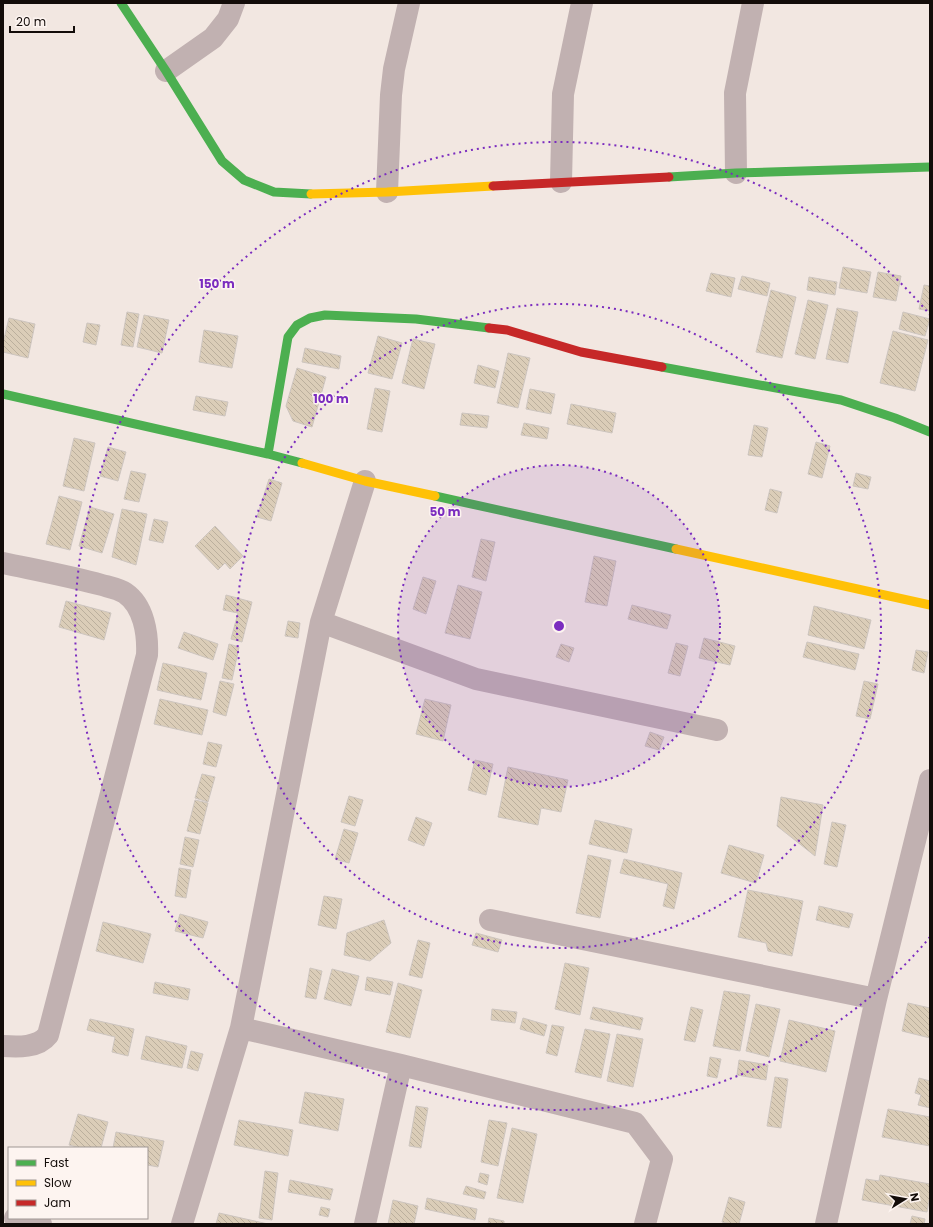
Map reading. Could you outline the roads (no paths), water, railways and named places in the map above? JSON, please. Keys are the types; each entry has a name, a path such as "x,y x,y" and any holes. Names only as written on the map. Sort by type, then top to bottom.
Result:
{"street":[{"path":"121,3 222,160 244,180 274,192 306,194 387,192 736,173 930,167"},
{"path":"166,71 213,38 228,19 234,3"},
{"path":"387,192 391,95 394,69 409,3"},
{"path":"561,182 563,94 582,3"},
{"path":"736,173 735,93 753,3"},
{"path":"268,454 288,337 298,325 310,318 325,315 416,319 507,330 580,352 841,400 895,418 930,432"},
{"path":"3,394 268,454 365,481 930,606"},
{"path":"182,1224 241,1028 321,622 365,481"},
{"path":"3,563 82,579 125,593 135,605 141,616 147,640 147,655 48,1035 41,1042 34,1044 3,1046"},
{"path":"321,622 476,679 717,730"},
{"path":"826,1224 876,999 930,780"},
{"path":"490,920 876,999"},
{"path":"241,1028 401,1065 635,1123 662,1159 645,1224"},
{"path":"365,1224 401,1065"},
{"path":"20,1219 41,1224"}]}
